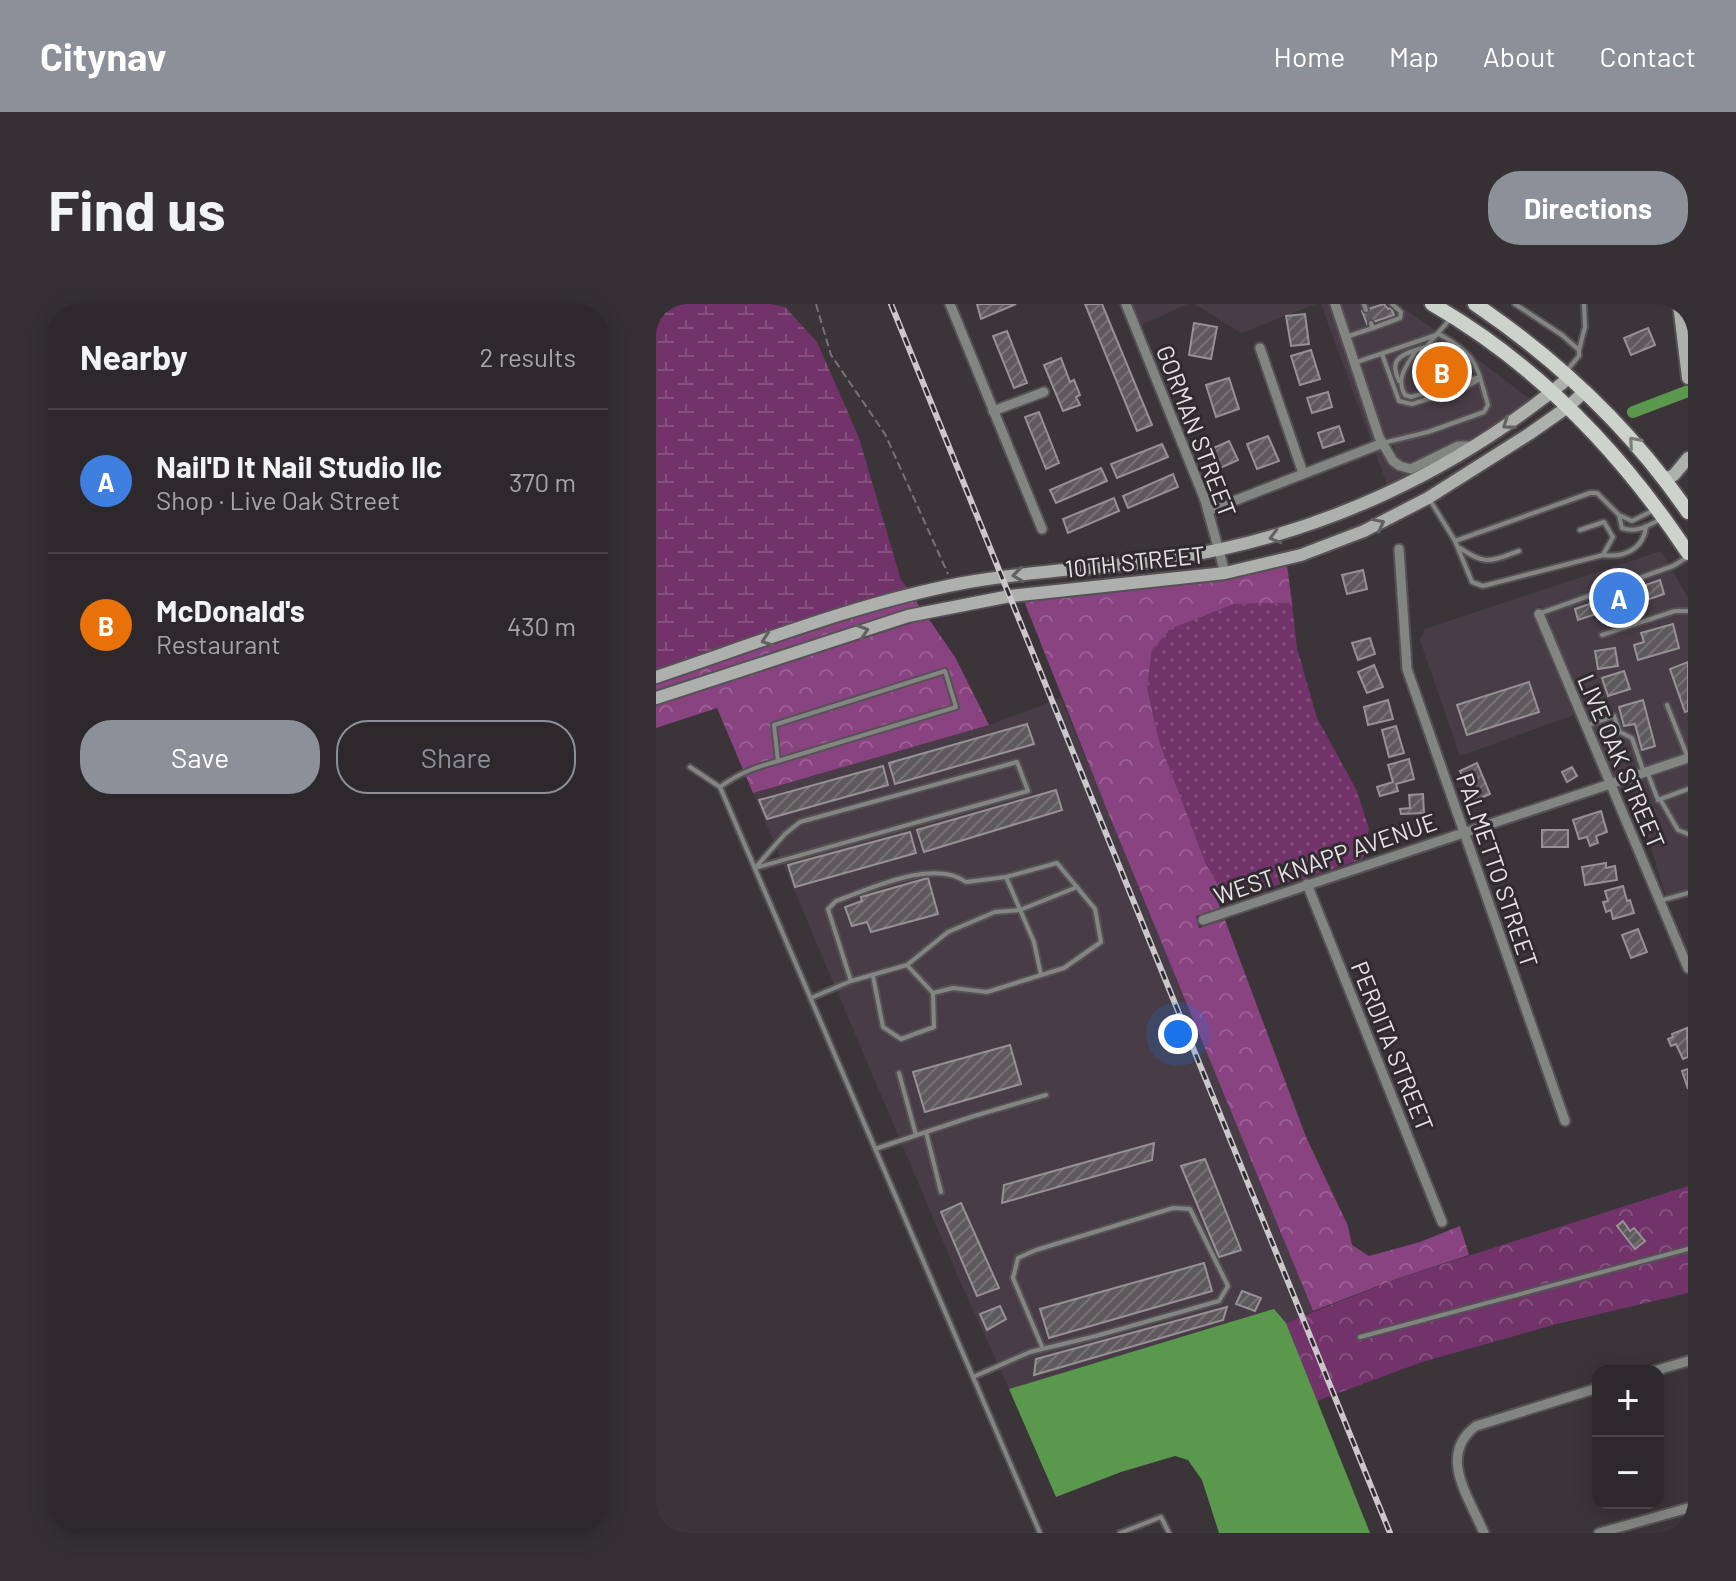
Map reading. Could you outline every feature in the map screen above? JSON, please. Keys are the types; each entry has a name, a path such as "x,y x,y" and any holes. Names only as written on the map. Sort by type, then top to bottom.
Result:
{"main road":[{"path":"1432,304 1519,363 1569,406 1635,478 1688,555"},
{"path":"1475,304 1504,323 1568,375 1612,417 1665,479 1688,512"}],"street":[{"path":"950,304 1042,529"},
{"name":"GORMAN STREET","path":"1126,304 1208,511 1225,573"},
{"path":"1335,304 1383,443 1393,461 1406,469 1416,468 1458,446 1475,446"},
{"path":"1679,304 1684,321 1688,378"},
{"path":"1260,348 1303,473"},
{"name":"10TH STREET","path":"656,677 834,616 952,586 1173,558 1266,540 1392,493 1475,446 1553,392 1568,375"},
{"name":"10TH STREET","path":"656,698 908,616 1057,591 1225,573 1314,550 1364,531 1428,498 1569,406 1585,391"},
{"path":"993,411 1044,392"},
{"name":"10TH STREET","path":"1208,511 1383,443"},
{"path":"1665,479 1674,475 1688,458"},
{"name":"PALMETTO STREET","path":"1399,549 1407,669 1565,1121"},
{"path":"1054,571 1057,591"},
{"path":"952,586 960,605"},
{"name":"LIVE OAK STREET","path":"1539,614 1688,968"},
{"name":"WEST KNAPP AVENUE","path":"1203,920 1688,758"},
{"name":"PERDITA STREET","path":"1307,884 1442,1222"},
{"path":"1664,1368 1688,1361"},
{"path":"1484,1533 1457,1468 1456,1455 1464,1435 1476,1426 1592,1390"},
{"path":"1599,1533 1688,1508"}],"lane":[{"path":"1346,337 1372,325 1400,318 1401,312 1392,304"},
{"path":"1515,304 1579,350"},
{"path":"1568,375 1579,356 1585,327 1584,304"},
{"path":"1452,316 1426,347 1399,355 1395,362 1399,382 1405,395 1411,397 1480,378"},
{"path":"1354,363 1439,334"},
{"path":"1383,443 1441,428 1484,412 1488,405 1473,357 1439,334"},
{"path":"1399,382 1416,350"},
{"path":"1382,354 1399,401 1404,404 1464,388 1480,378"},
{"path":"1455,541 1590,493 1597,493 1619,515 1632,521 1660,513"},
{"path":"1428,498 1460,548 1472,582 1483,586 1603,555 1618,557 1637,548 1645,539 1646,526"},
{"path":"1619,515 1622,528 1638,530 1660,513"},
{"path":"1580,530 1604,522 1613,537 1603,555"},
{"path":"1460,548 1477,560 1489,562 1519,551"},
{"path":"1539,614 1673,566 1688,555"},
{"path":"1602,635 1675,611 1688,611"},
{"path":"720,787 741,772 778,761 956,707 945,671 774,725 778,761"},
{"path":"1667,705 1688,758"},
{"path":"1585,726 1614,716 1620,732 1632,738 1658,800 1678,830 1688,834"},
{"path":"1017,762 1028,791 755,868 800,822 1017,762"},
{"path":"690,767 720,787 1040,1533"},
{"path":"1660,799 1688,789"},
{"path":"851,981 828,909 836,901 910,875 947,874 958,876 966,882 1006,877 1057,863 1095,909 1101,942 1064,968 987,992 953,988 933,993"},
{"path":"1006,877 1034,942 1041,975"},
{"path":"811,998 851,981 907,965 948,932 995,912 1020,910 1077,887"},
{"path":"1659,901 1688,893"},
{"path":"873,976 883,1027 901,1039 934,1027 933,993 907,965"},
{"path":"899,1073 916,1135"},
{"path":"875,1149 1046,1095"},
{"path":"926,1132 941,1192"},
{"path":"973,1377 1030,1352 1043,1349 1219,1301 1228,1286 1190,1209 1173,1208 1018,1258 1013,1278 1043,1349"},
{"path":"1360,1337 1688,1249"},
{"path":"1120,1533 1161,1517 1169,1533"}],"path":[{"path":"816,304 831,355 885,434 952,586"}],"shaded area":[{"path":"1132,304 1188,304 1141,325"},
{"path":"1195,304 1316,304 1241,333"},
{"path":"1321,304 1328,304 1374,439 1390,466 1398,472 1412,475 1388,487"},
{"path":"1341,304 1397,304 1531,400 1474,440 1458,440 1415,462 1402,460 1397,457 1392,441 1384,433"},
{"path":"1661,551 1688,598 1688,751 1612,777 1541,605 1531,611 1574,715 1460,756 1420,640 1425,629"},
{"path":"1061,698 1313,1311 1286,1323 1274,1310 1009,1389 959,1279 753,793 989,725"},
{"path":"1688,764 1688,889 1666,897 1633,787 1617,789"},
{"path":"1274,1309 1286,1323 1370,1533 1219,1533 1202,1480 1188,1460 1175,1456 1121,1472 1056,1497 1009,1389"}],"green space":[{"path":"656,304 771,304 785,307 817,342 859,438 901,580 908,589 833,610 656,670"},
{"path":"1287,565 1292,603 1234,604 1170,629 1152,650 1147,688 1159,741 1206,864 1225,897 1217,899 1220,908 1196,916 1199,928 1225,920 1306,1137 1348,1226 1352,1245 1369,1256 1420,1242 1460,1226 1469,1255 1313,1311 1024,601 1222,581"},
{"path":"915,600 920,607 656,691 656,683"},
{"path":"1292,603 1297,648 1317,718 1357,791 1369,829 1363,859 1299,880 1225,897 1206,864 1159,741 1147,688 1152,650 1169,629 1234,604"},
{"path":"928,618 955,657 989,725 753,793 717,708 656,728 656,705"},
{"path":"1688,1186 1688,1293 1557,1324 1422,1362 1317,1401 1286,1323 1396,1279"}],"building":[{"path":"977,304 1016,304 981,319"},
{"path":"1085,304 1102,304 1152,425 1137,431"},
{"path":"1384,304 1391,308 1394,315 1367,324 1362,311"},
{"path":"1305,314 1309,344 1291,346 1286,316"},
{"path":"1194,323 1217,327 1211,359 1189,355"},
{"path":"1648,328 1655,345 1631,355 1624,338"},
{"path":"1007,331 1027,383 1014,388 993,336"},
{"path":"1311,350 1320,379 1300,385 1291,356"},
{"path":"1459,354 1466,377 1425,391 1418,367"},
{"path":"1061,358 1070,382 1074,380 1080,395 1076,397 1080,405 1063,411 1044,365"},
{"path":"1229,378 1239,409 1216,417 1206,385"},
{"path":"1328,392 1332,407 1312,413 1307,398"},
{"path":"1039,412 1059,463 1046,469 1025,417"},
{"path":"1339,426 1344,441 1323,448 1318,433"},
{"path":"1268,436 1279,461 1257,469 1247,444"},
{"path":"1229,441 1238,460 1218,469 1209,450"},
{"path":"1162,444 1168,457 1117,478 1111,464"},
{"path":"1101,468 1107,481 1056,503 1050,490"},
{"path":"1173,474 1178,487 1128,508 1123,496"},
{"path":"1114,498 1119,511 1068,533 1063,519"},
{"path":"1363,570 1367,589 1347,594 1342,575"},
{"path":"1660,580 1664,594 1578,620 1575,609"},
{"path":"1673,624 1679,648 1638,660 1634,645 1644,642 1641,633"},
{"path":"1370,638 1375,654 1358,660 1352,643"},
{"path":"1615,648 1618,666 1598,669 1595,651"},
{"path":"1688,662 1688,711 1685,712 1670,669"},
{"path":"1374,665 1383,687 1367,693 1358,672"},
{"path":"1624,671 1630,689 1608,696 1602,678"},
{"path":"1529,682 1539,712 1467,735 1457,705"},
{"path":"1388,700 1393,719 1368,725 1364,707"},
{"path":"1643,700 1655,746 1642,750 1635,724 1624,726 1619,707"},
{"path":"1027,724 1034,744 895,784 889,763"},
{"path":"1396,726 1404,753 1389,757 1382,730"},
{"path":"1409,759 1414,779 1396,784 1398,791 1380,796 1377,787 1393,782 1388,765"},
{"path":"1477,763 1490,794 1474,801 1460,771"},
{"path":"883,766 888,785 767,819 759,800"},
{"path":"1572,767 1577,776 1567,782 1562,772"},
{"path":"1056,790 1062,810 924,852 917,830"},
{"path":"1423,794 1424,813 1401,814 1400,809 1410,808 1409,795"},
{"path":"1601,811 1607,832 1596,836 1598,843 1590,846 1587,837 1579,839 1573,820"},
{"path":"1542,830 1568,830 1568,847 1542,847"},
{"path":"910,832 916,853 795,887 788,865"},
{"path":"1606,863 1606,868 1615,866 1617,880 1585,885 1582,867"},
{"path":"928,878 938,914 871,932 867,922 852,926 845,907 862,901 861,897"},
{"path":"1623,886 1634,913 1613,919 1611,910 1606,912 1603,902 1608,901 1605,891"},
{"path":"1638,929 1647,952 1631,958 1622,935"},
{"path":"1687,1028 1688,1057 1683,1059 1676,1044 1671,1046 1668,1039"},
{"path":"1010,1045 1021,1084 925,1112 913,1072"},
{"path":"1688,1069 1688,1089 1682,1071"},
{"path":"1154,1143 1152,1160 1002,1203 1004,1185"},
{"path":"1205,1159 1241,1250 1219,1257 1181,1166"},
{"path":"961,1203 999,1288 977,1296 941,1212"},
{"path":"1623,1221 1630,1231 1634,1228 1645,1241 1635,1249 1617,1226"},
{"path":"1204,1263 1212,1291 1049,1338 1040,1309"},
{"path":"1242,1291 1261,1298 1255,1311 1236,1304"},
{"path":"1000,1306 1006,1319 987,1330 980,1314"},
{"path":"1227,1307 1223,1320 1034,1375 1036,1359"}],"waterway":[{"path":"1633,412 1688,391"}],"railway":[{"path":"891,304 1390,1533"}],"place":[{"name":"McDonald's","path":"1442,372"},
{"name":"Nail'D It Nail Studio llc","path":"1619,598"}]}
